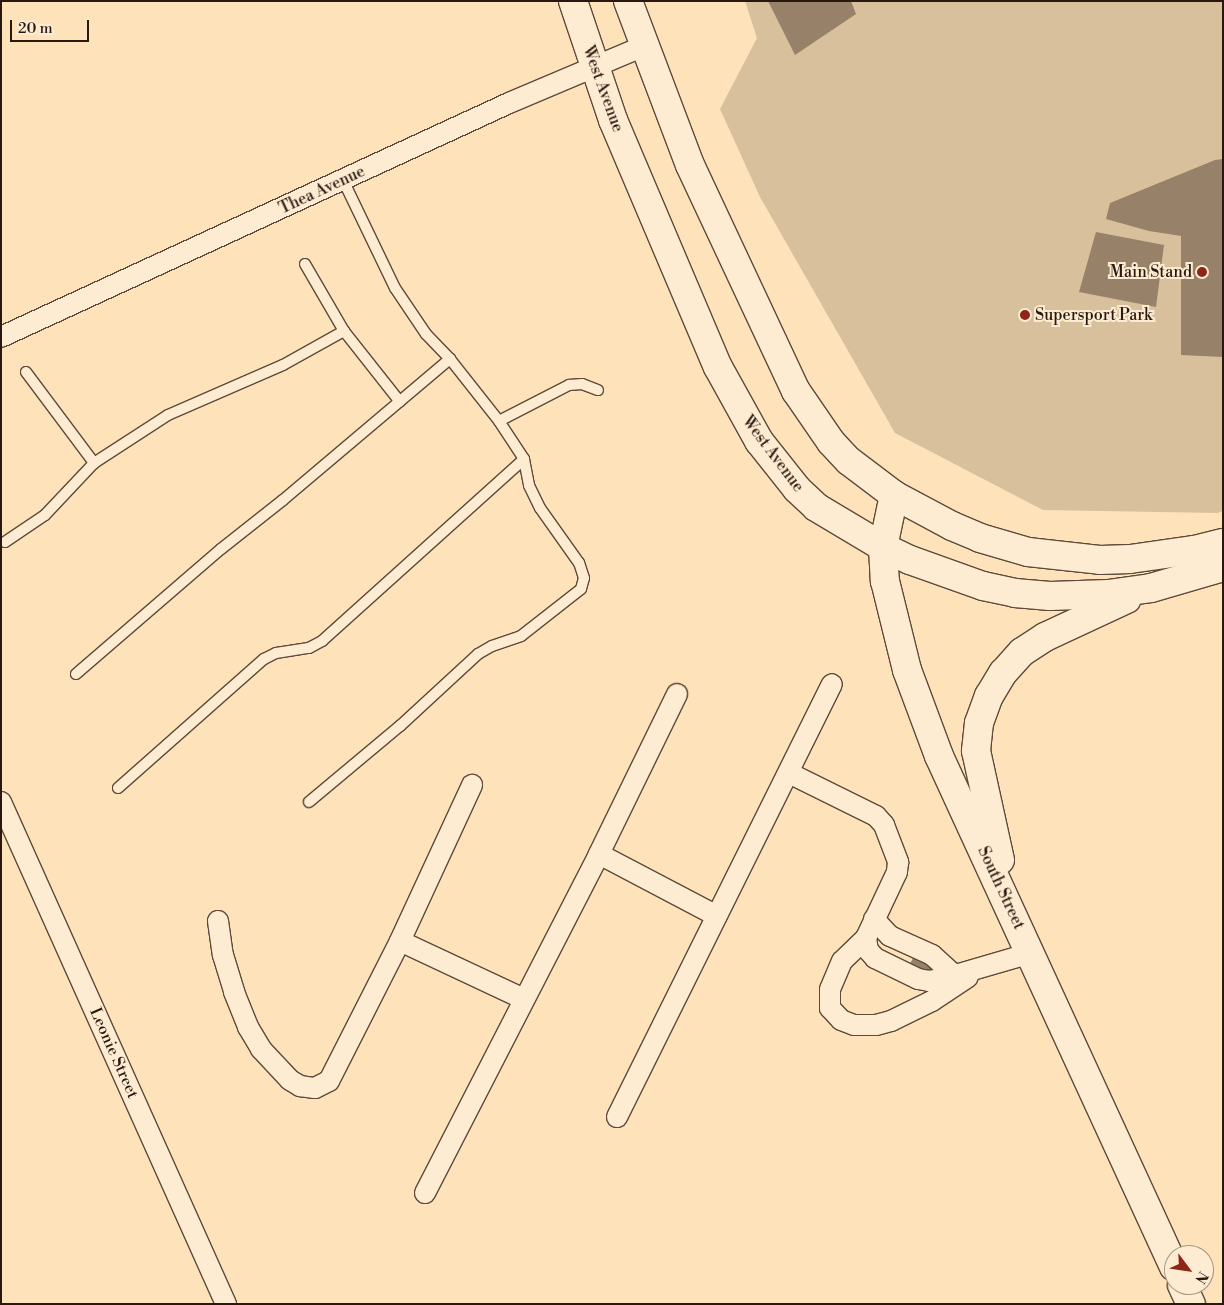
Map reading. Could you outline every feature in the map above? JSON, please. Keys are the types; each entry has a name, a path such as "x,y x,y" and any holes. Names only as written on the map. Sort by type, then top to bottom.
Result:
{"street":[{"name":"West Avenue","path":"572,1 613,120 718,367 744,416 775,461 797,489 816,507 883,547 936,572 1015,593 1077,596 1151,588 1223,567"},
{"path":"628,1 690,165 796,391 831,442 850,461 894,495 980,538 1028,552 1057,557 1100,560 1130,559 1165,555 1223,543"},
{"name":"Thea Avenue","path":"1,337 509,104 644,46"},
{"name":"South Street","path":"894,495 883,547 885,581 907,670 939,756 1164,1245"},
{"path":"1010,910 976,751 979,723 988,696 1003,673 1022,652 1045,636 1151,588"},
{"path":"617,1117 789,774 832,684"},
{"path":"425,1193 599,854 677,694"},
{"path":"789,774 882,820 898,862 897,872 866,938 842,961 830,989 830,1008 841,1020 854,1025 876,1025 891,1021 932,1001 961,983 977,968"},
{"path":"218,921 222,955 248,1027 261,1049 290,1080 300,1086 315,1088 329,1081 400,941 472,785"},
{"name":"Leonie Street","path":"1,802 226,1304"},
{"path":"599,854 718,916"},
{"path":"874,918 890,936 932,955 954,975"},
{"path":"866,938 868,950 875,958 918,979 935,980 1031,953"},
{"path":"400,941 524,999"}],"lane":[{"path":"309,802 400,726 478,654 492,646 521,636 581,589 584,578 579,562 540,508 529,484 524,459 499,421 450,358 426,334 395,288 343,180"},
{"path":"305,264 344,330 400,402"},
{"path":"4,542 45,515 94,463 168,415 283,365 344,330"},
{"path":"76,674 450,358"},
{"path":"26,372 94,463"},
{"path":"499,421 569,385 582,384 598,390"},
{"path":"118,788 264,659 276,653 309,648 322,640 524,459"}],"shaded area":[{"name":"Supersport Park","path":"745,1 1223,1 1223,511 1217,513 1043,510 895,433 760,197 720,109 757,38"}],"building":[{"path":"768,1 851,1 856,14 795,55"},
{"name":"Main Stand","path":"1223,159 1223,357 1181,355 1181,236 1149,231 1106,219 1110,203 1215,160"},
{"path":"1096,232 1164,245 1156,307 1079,292"},
{"path":"916,953 938,964 931,978 908,967"}],"place":[{"name":"Main Stand","path":"1202,272"},
{"name":"Supersport Park","path":"1025,315"}]}
